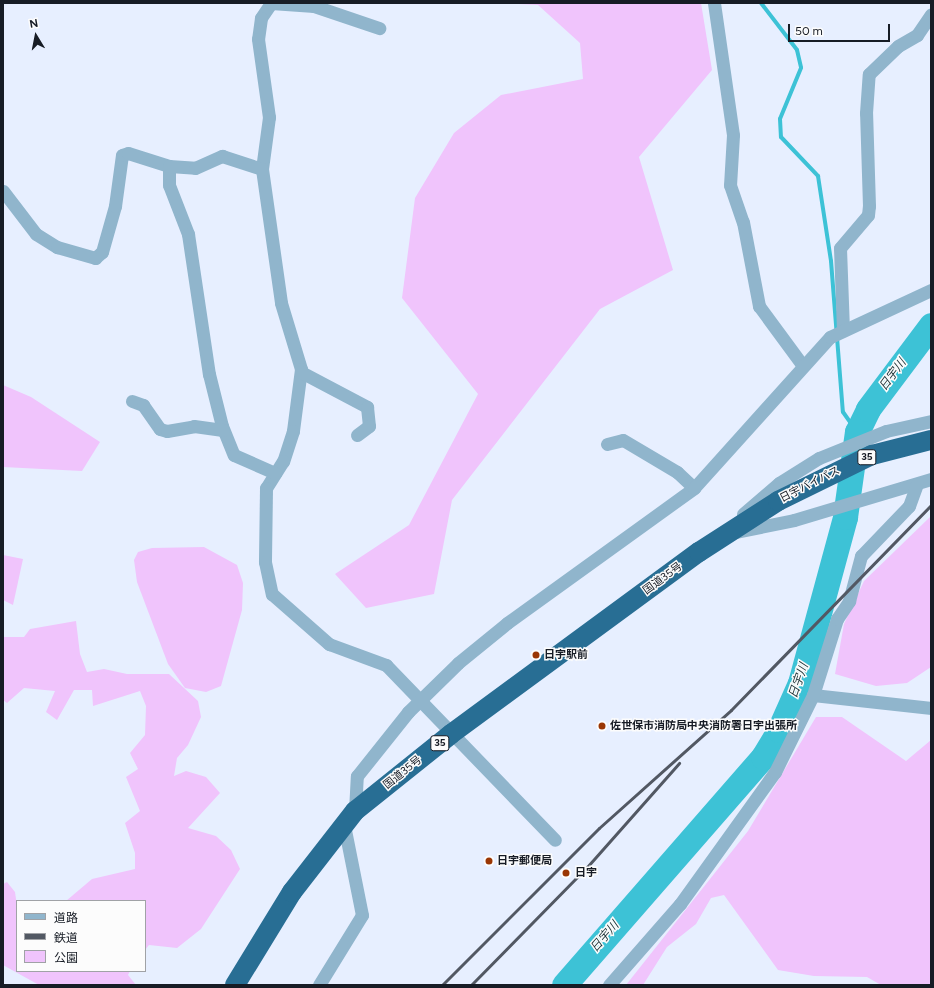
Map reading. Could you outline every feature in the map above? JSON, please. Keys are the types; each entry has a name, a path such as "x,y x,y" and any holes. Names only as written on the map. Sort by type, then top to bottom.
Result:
{"highway":[{"name":"日宇バイパス","path":"699,552 807,485 872,455 931,440"},
{"name":"国道35号","path":"235,985 292,892 349,818 451,734 699,552"}],"street":[{"path":"379,28 314,6 271,3 261,18 258,39 268,117 262,169 281,303 301,372 293,432 275,473 266,488 263,526 265,562 272,594 329,644 386,664 451,734 554,840"},
{"path":"714,3 733,135 730,185 742,222 759,306 803,366"},
{"path":"843,330 840,248 868,215 870,206 866,113 868,74 898,46 917,35 931,14"},
{"path":"3,191 36,234 57,247 95,258 102,252 115,206 122,155 128,153 169,166 194,168 222,156 262,169"},
{"path":"169,166 169,185 188,234 209,374 223,430 237,458 275,473"},
{"path":"319,985 362,915 349,818 357,776 420,700 507,623 694,488 830,337 931,290"},
{"path":"301,372 367,407 369,426 357,435"},
{"path":"132,401 143,405 160,429 168,431 194,426 223,430"},
{"path":"699,552 779,483 819,458 852,443 931,421"},
{"path":"607,444 624,440 677,472 694,488"},
{"path":"727,534 794,520 873,498 931,479"},
{"path":"609,985 680,904 753,807 775,772 813,695 837,619 849,601 860,556 910,506 918,484"},
{"path":"813,695 931,708"}],"green space":[{"path":"500,3 701,3 712,70 639,157 673,270 600,309 452,500 434,594 366,608 335,574 409,525 478,394 402,298 415,198 454,133 501,95 583,79 580,43 538,5"},
{"path":"3,385 31,397 100,442 82,471 3,467"},
{"path":"931,516 931,667 907,683 876,686 835,674 844,624 864,581"},
{"path":"204,547 237,565 243,583 242,610 221,686 206,692 185,688 168,664 137,582 134,560 138,552 152,548"},
{"path":"3,555 23,559 13,605 3,600"},
{"path":"76,621 80,654 87,672 104,669 127,674 169,674 198,701 201,717 188,745 177,758 174,776 186,771 206,777 220,793 188,828 216,836 231,850 240,869 201,929 177,948 149,945 146,949 146,900 67,900 92,879 135,869 135,853 125,823 140,811 126,777 138,769 130,753 145,735 146,706 140,691 93,706 92,690 74,690 57,720 46,712 55,691 24,688 7,703 3,700 3,637 24,637 30,629"},
{"path":"816,717 842,717 906,761 931,740 931,985 881,985 867,977 814,976 778,970 724,895 711,898 696,924 667,947 643,985 626,985 748,831"},
{"path":"7,882 15,892 16,972 130,972 128,975 136,985 39,985 3,965 3,884"}],"waterway":[{"path":"761,3 797,50 801,68 780,119 781,137 818,176 831,261 843,412 857,432"},
{"name":"日宇川","path":"564,985 763,757 779,730 800,683 845,517 857,432 868,409 931,325"}],"railway":[{"path":"442,985 599,828 731,710 931,505"},
{"path":"471,985 587,867 679,763"}],"place":[{"name":"日宇駅前","path":"536,655"},
{"name":"佐世保市消防局中央消防署日宇出張所","path":"602,726"},
{"name":"日宇郵便局","path":"489,861"},
{"name":"日宇","path":"566,873"}]}
